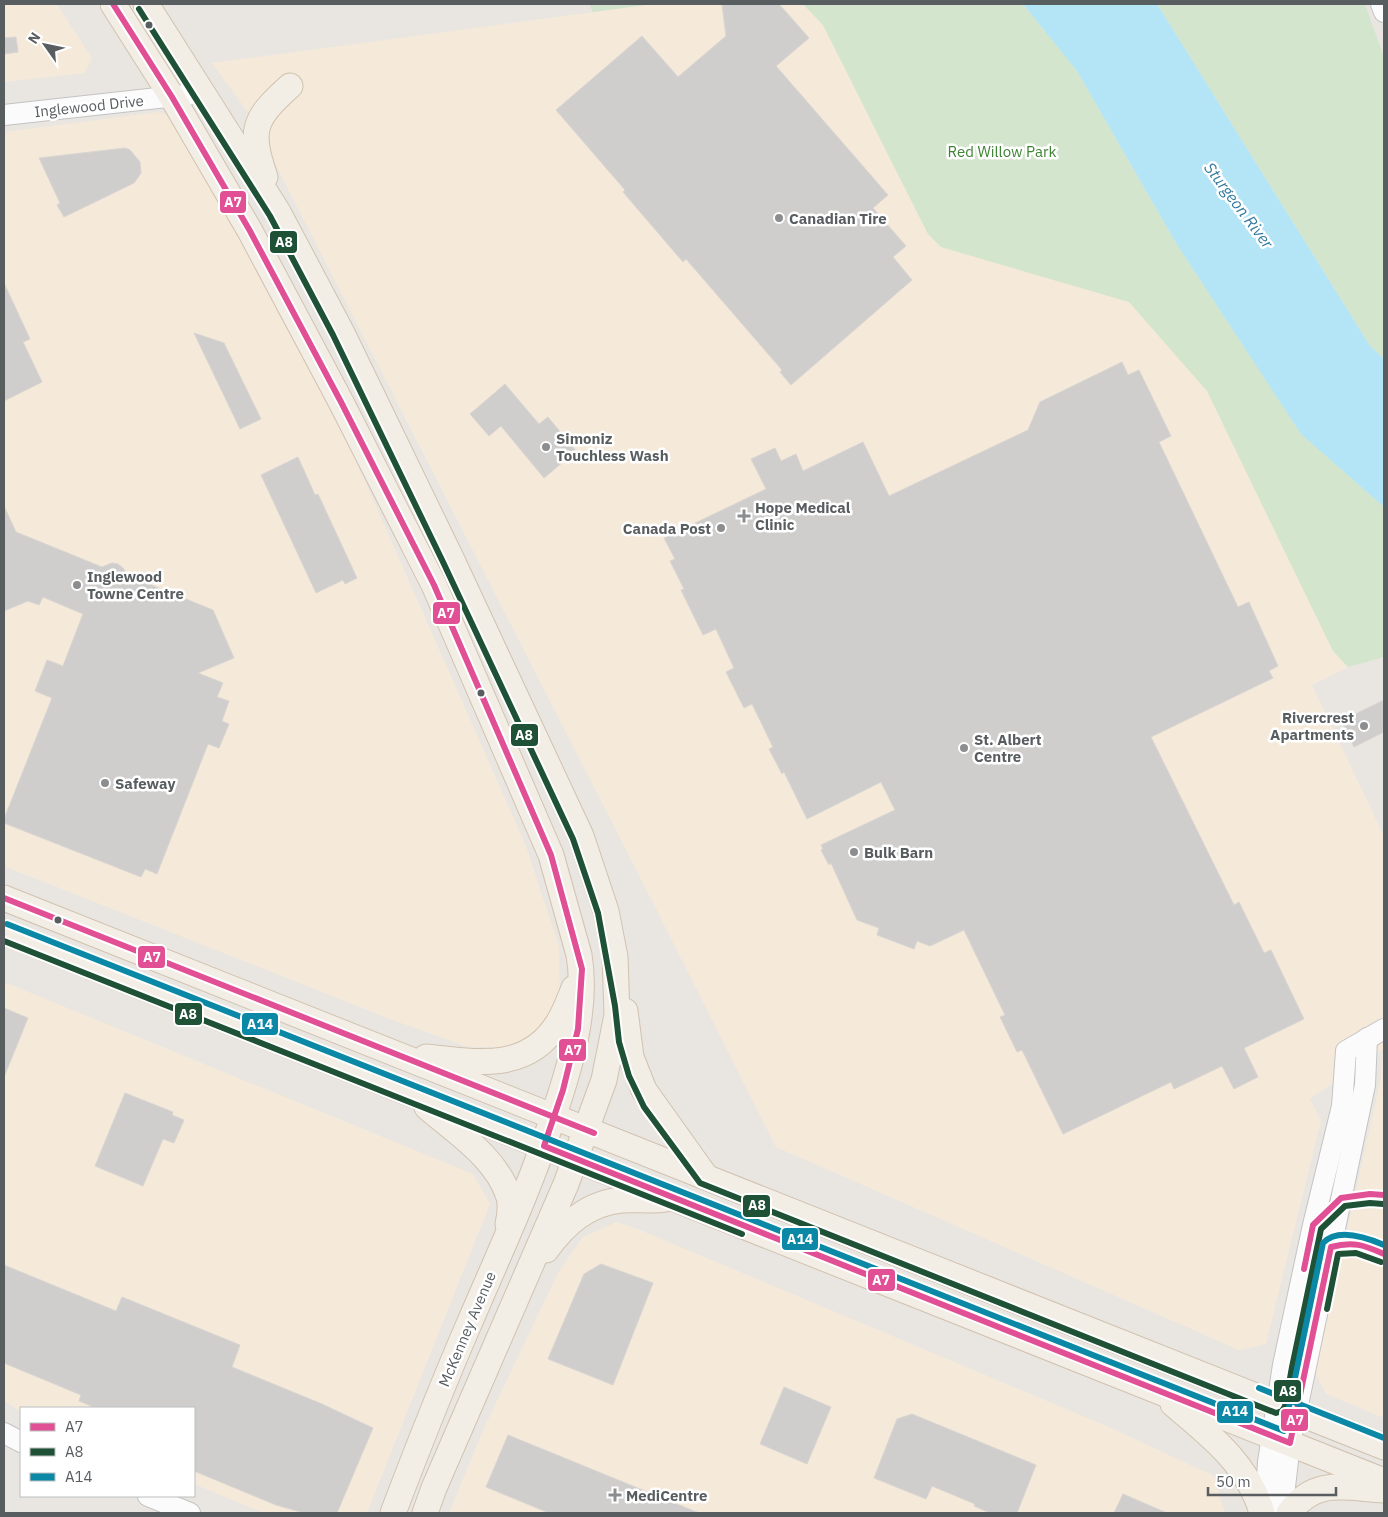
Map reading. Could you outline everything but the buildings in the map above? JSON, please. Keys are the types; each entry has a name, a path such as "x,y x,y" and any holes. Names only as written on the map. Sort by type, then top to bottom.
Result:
{"main road":[{"name":"McKenney Avenue","path":"113,4 172,97 250,231 341,402 434,586 551,855 582,969 578,1029 563,1090 544,1146 458,1350 393,1513"},
{"path":"146,4 278,212 341,331 447,549 581,836 606,911 624,1005 628,1040 637,1074 651,1102 706,1177"},
{"path":"278,212 257,152 256,128 273,101 290,86"},
{"path":"4,898 1384,1447"},
{"path":"4,932 1384,1481"},
{"path":"425,1513 434,1488 576,1159 585,1129 604,1080 616,1015 615,957"},
{"path":"397,1054 485,1062 514,1058 526,1052 549,1035 558,1024 582,969"},
{"path":"412,1095 481,1153 500,1175 509,1197 510,1208 506,1238"},
{"path":"524,1281 567,1224 595,1206 620,1200 648,1201 675,1198"},
{"path":"1156,1389 1208,1434 1235,1462 1264,1513"},
{"path":"1289,1513 1302,1499 1321,1488 1343,1486 1384,1490"}],"street":[{"path":"1381,4 1384,12"},
{"name":"Inglewood Drive","path":"4,115 203,93"},
{"path":"1287,1408 1283,1365 1313,1224 1342,1106 1346,1052 1376,1034"},
{"path":"1282,1513 1281,1439 1287,1408 1337,1220 1376,1034"},
{"path":"1313,1224 1337,1220"},
{"path":"4,1433 20,1441"},
{"path":"1264,1513 1268,1462 1281,1439"},
{"path":"150,1497 190,1513"}],"shaded area":[{"path":"4,4 57,4 92,58 85,73 4,82"},
{"name":"St. Albert Centre","path":"653,4 803,4 823,25 928,234 941,247 1129,302 1207,391 1333,651 1348,667 1312,685 1384,836 1384,1418 1326,1394 1315,1373 1381,1078 1383,1049 1310,1099 1321,1121 1266,1344 1239,1350 776,1147 268,150 266,137 212,63"},
{"path":"159,112 180,120 337,418 526,846 559,946 560,1005 544,1030 515,1047 468,1047 390,1019 4,866 4,132"},
{"path":"4,982 473,1174 490,1204 367,1513 264,1513 195,1484 195,1407 20,1407 20,1411 4,1401"},
{"path":"616,1222 640,1230 1109,1427 1214,1476 1225,1513 449,1513 484,1428 558,1273 582,1238"}],"green space":[{"path":"589,4 653,4 593,12"},
{"name":"Red Willow Park","path":"803,4 1023,4 1077,71 1176,243 1301,433 1384,507 1384,657 1348,667 1333,651 1207,391 1129,302 941,247 928,234 823,25"},
{"path":"1157,4 1365,4 1384,57 1384,359 1370,346"}],"water":[{"name":"Sturgeon River","path":"1023,4 1157,4 1370,346 1384,359 1384,507 1301,434 1176,243 1077,71"}],"transit line":[{"name":"A7","path":"113,4 172,97 250,231 341,402 434,585 551,855 582,969 578,1029 563,1090 544,1146 1290,1443 1331,1247 1352,1244 1370,1248 1384,1254"},
{"name":"A8","path":"139,9 270,216 333,335 443,562 573,839 598,913 615,1006 619,1042 629,1076 644,1107 700,1183 1276,1413 1282,1411 1285,1406 1321,1229 1345,1206 1370,1203 1383,1204"},
{"name":"A7","path":"4,898 594,1133"},
{"name":"A14","path":"7,924 1284,1431 1323,1243 1329,1238 1353,1235 1384,1245"},
{"name":"A8","path":"4,941 742,1234"},
{"name":"A7","path":"1304,1269 1313,1225 1341,1198 1370,1194 1384,1195"},
{"name":"A8","path":"1327,1309 1338,1254 1356,1253 1381,1262"},
{"name":"A14","path":"1259,1388 1384,1438"}],"place":[{"name":"Canadian Tire","path":"779,218"},
{"name":"Simoniz Touchless Wash","path":"546,447"},
{"name":"Hope Medical Clinic","path":"744,516"},
{"name":"Canada Post","path":"721,528"},
{"name":"Inglewood Towne Centre","path":"77,585"},
{"name":"Rivercrest Apartments","path":"1364,726"},
{"name":"St. Albert Centre","path":"964,748"},
{"name":"Safeway","path":"105,783"},
{"name":"Bulk Barn","path":"854,852"},
{"name":"MediCentre","path":"615,1495"}]}
